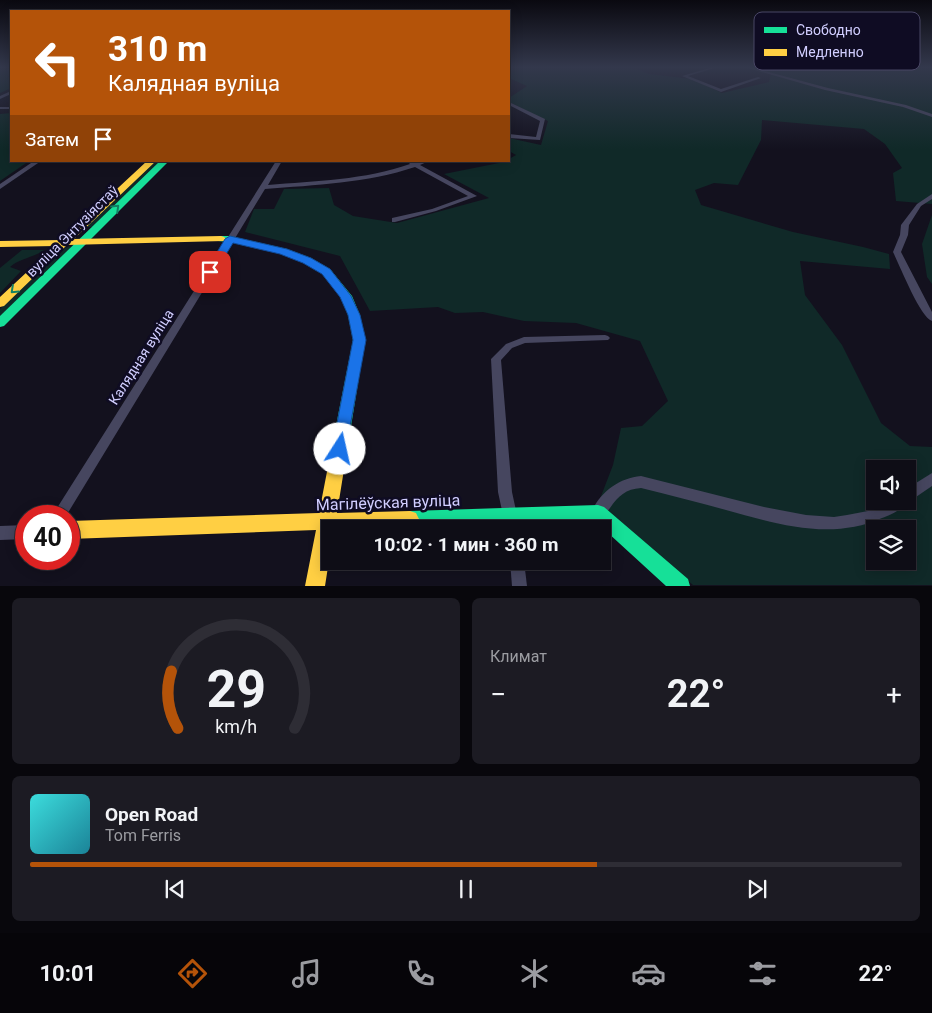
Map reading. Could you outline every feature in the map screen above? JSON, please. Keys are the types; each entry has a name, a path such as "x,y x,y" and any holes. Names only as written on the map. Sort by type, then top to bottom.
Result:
{"street":[{"path":"851,94 904,106 932,116"},
{"path":"510,104 543,120 539,138 510,136"},
{"path":"0,187 37,162"},
{"name":"вуліца Энтузіястаў","path":"0,303 151,162"},
{"name":"вуліца Энтузіястаў","path":"0,323 164,162"},
{"name":"Калядная вуліца","path":"66,505 278,162"},
{"path":"395,220 434,210 474,196 410,162"},
{"path":"264,187 340,181 384,174 424,162"},
{"path":"932,196 919,205 905,224 904,235 897,252 926,311 932,318"},
{"path":"0,244 230,239 283,251 307,260 326,271 346,296 354,315 360,340 326,520"},
{"path":"512,520 505,492 496,359 508,346 524,340 605,338"},
{"path":"916,490 932,479"},
{"path":"681,586 598,513 613,492 624,484 641,482 783,518 825,523 846,523 887,510"},
{"name":"Магілёўская вуліца","path":"388,520 598,513"},
{"name":"Магілёўская вуліца","path":"80,530 321,522"},
{"path":"0,532 15,532"},
{"path":"315,586 321,551"},
{"path":"518,570 520,586"}],"green space":[{"path":"514,94 932,94 932,204 896,201 893,173 902,168 885,144 864,129 762,120 761,140 738,185 714,183 695,190 701,205 793,232 889,254 890,269 800,261 805,295 842,345 881,423 910,446 932,447 932,585 693,585 598,504 613,465 621,428 642,426 668,401 640,341 576,323 524,321 483,312 455,313 438,307 370,311 340,256 245,232 254,209 274,209 284,189 329,188 334,205 353,216 397,223 489,198 444,174 510,162 510,158 516,155 510,152 510,138 541,145 548,121 510,102 510,97"},
{"path":"10,113 10,162 28,162 0,181 0,114"},
{"path":"154,162 160,162 93,227 85,227"},
{"path":"932,215 932,284 927,277 922,244"},
{"path":"70,246 72,248 0,318 0,309 65,248"},
{"path":"22,250 44,250 10,267 21,271 0,293 0,268"}],"traffic: fast":[{"path":"0,323 164,162"},
{"path":"221,239 230,239 283,251 307,260 326,271 346,296 354,315 359,340 339,451"},
{"path":"410,519 598,513 681,586"}],"traffic: slow":[{"path":"0,303 151,162"},
{"path":"0,244 221,239"},
{"path":"315,586 339,451"},
{"path":"80,530 410,519"}],"route":[{"path":"210,272 230,239 283,251 307,260 326,271 346,296 354,315 360,340 340,449"}]}
